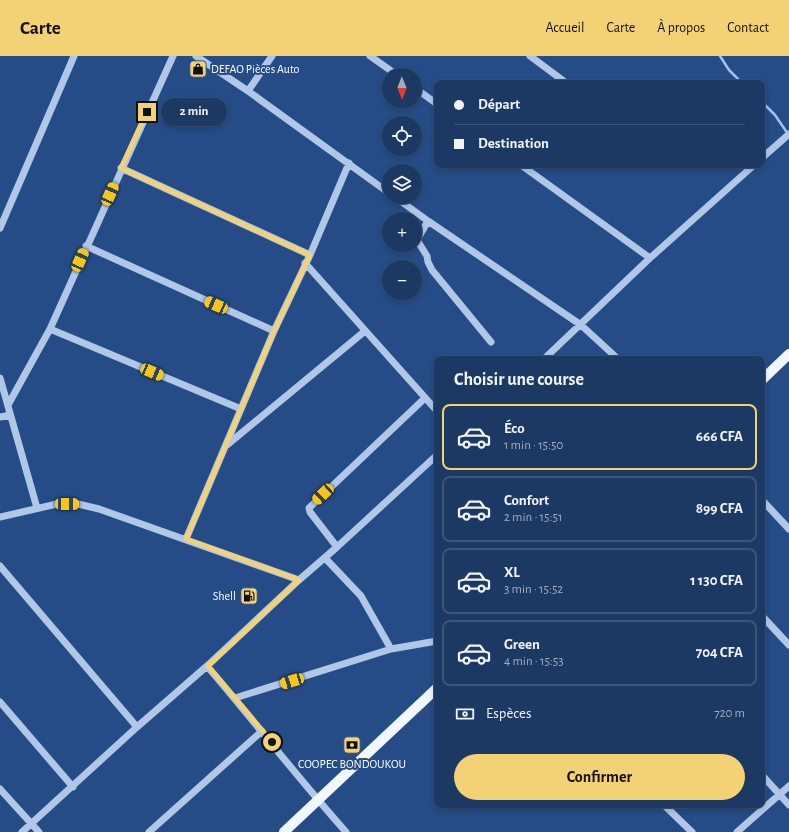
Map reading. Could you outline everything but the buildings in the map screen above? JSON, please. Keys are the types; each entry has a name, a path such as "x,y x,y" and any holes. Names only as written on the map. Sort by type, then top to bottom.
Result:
{"main road":[{"path":"765,377 789,354"},
{"path":"284,832 434,691"}],"street":[{"path":"0,228 74,56"},
{"path":"8,405 50,329 121,168 173,56"},
{"path":"196,56 248,90 382,188"},
{"path":"248,90 272,56"},
{"path":"370,56 386,68"},
{"path":"530,56 562,80"},
{"path":"422,93 434,102"},
{"path":"765,155 789,134"},
{"path":"186,539 274,331 310,255 349,163"},
{"path":"121,168 310,255"},
{"path":"525,168 650,258"},
{"path":"547,356 650,258 751,168"},
{"path":"405,204 581,325 615,356"},
{"path":"428,221 417,240 427,256 432,270 491,342"},
{"path":"86,246 274,331"},
{"path":"305,263 434,408"},
{"path":"50,329 241,409"},
{"path":"225,447 366,331"},
{"path":"0,378 37,508"},
{"path":"337,547 310,512 309,508 425,398"},
{"path":"0,417 10,414"},
{"path":"22,832 137,727 208,666 299,580 434,458"},
{"path":"765,503 789,529"},
{"path":"0,517 57,504 78,504 99,509 299,580"},
{"path":"325,558 360,596 391,649"},
{"path":"0,566 137,727"},
{"path":"765,619 789,645"},
{"path":"235,698 391,649 434,642"},
{"path":"208,666 346,832"},
{"path":"0,702 73,787"},
{"path":"149,832 262,731"},
{"path":"765,778 789,805"},
{"path":"765,808 789,786"},
{"path":"0,789 39,832"},
{"path":"667,808 692,832"},
{"path":"737,832 765,808"}],"waterway":[{"path":"720,56 729,70 739,80"},
{"path":"765,105 775,115 788,134"}],"place":[{"name":"DEFAO Pièces Auto","path":"198,69"},
{"name":"Shell","path":"249,596"},
{"name":"COOPEC BONDOUKOU","path":"352,745"}],"route":[{"path":"147,112 121,168 310,255 274,331 186,539 299,580 208,666 272,742"}]}
